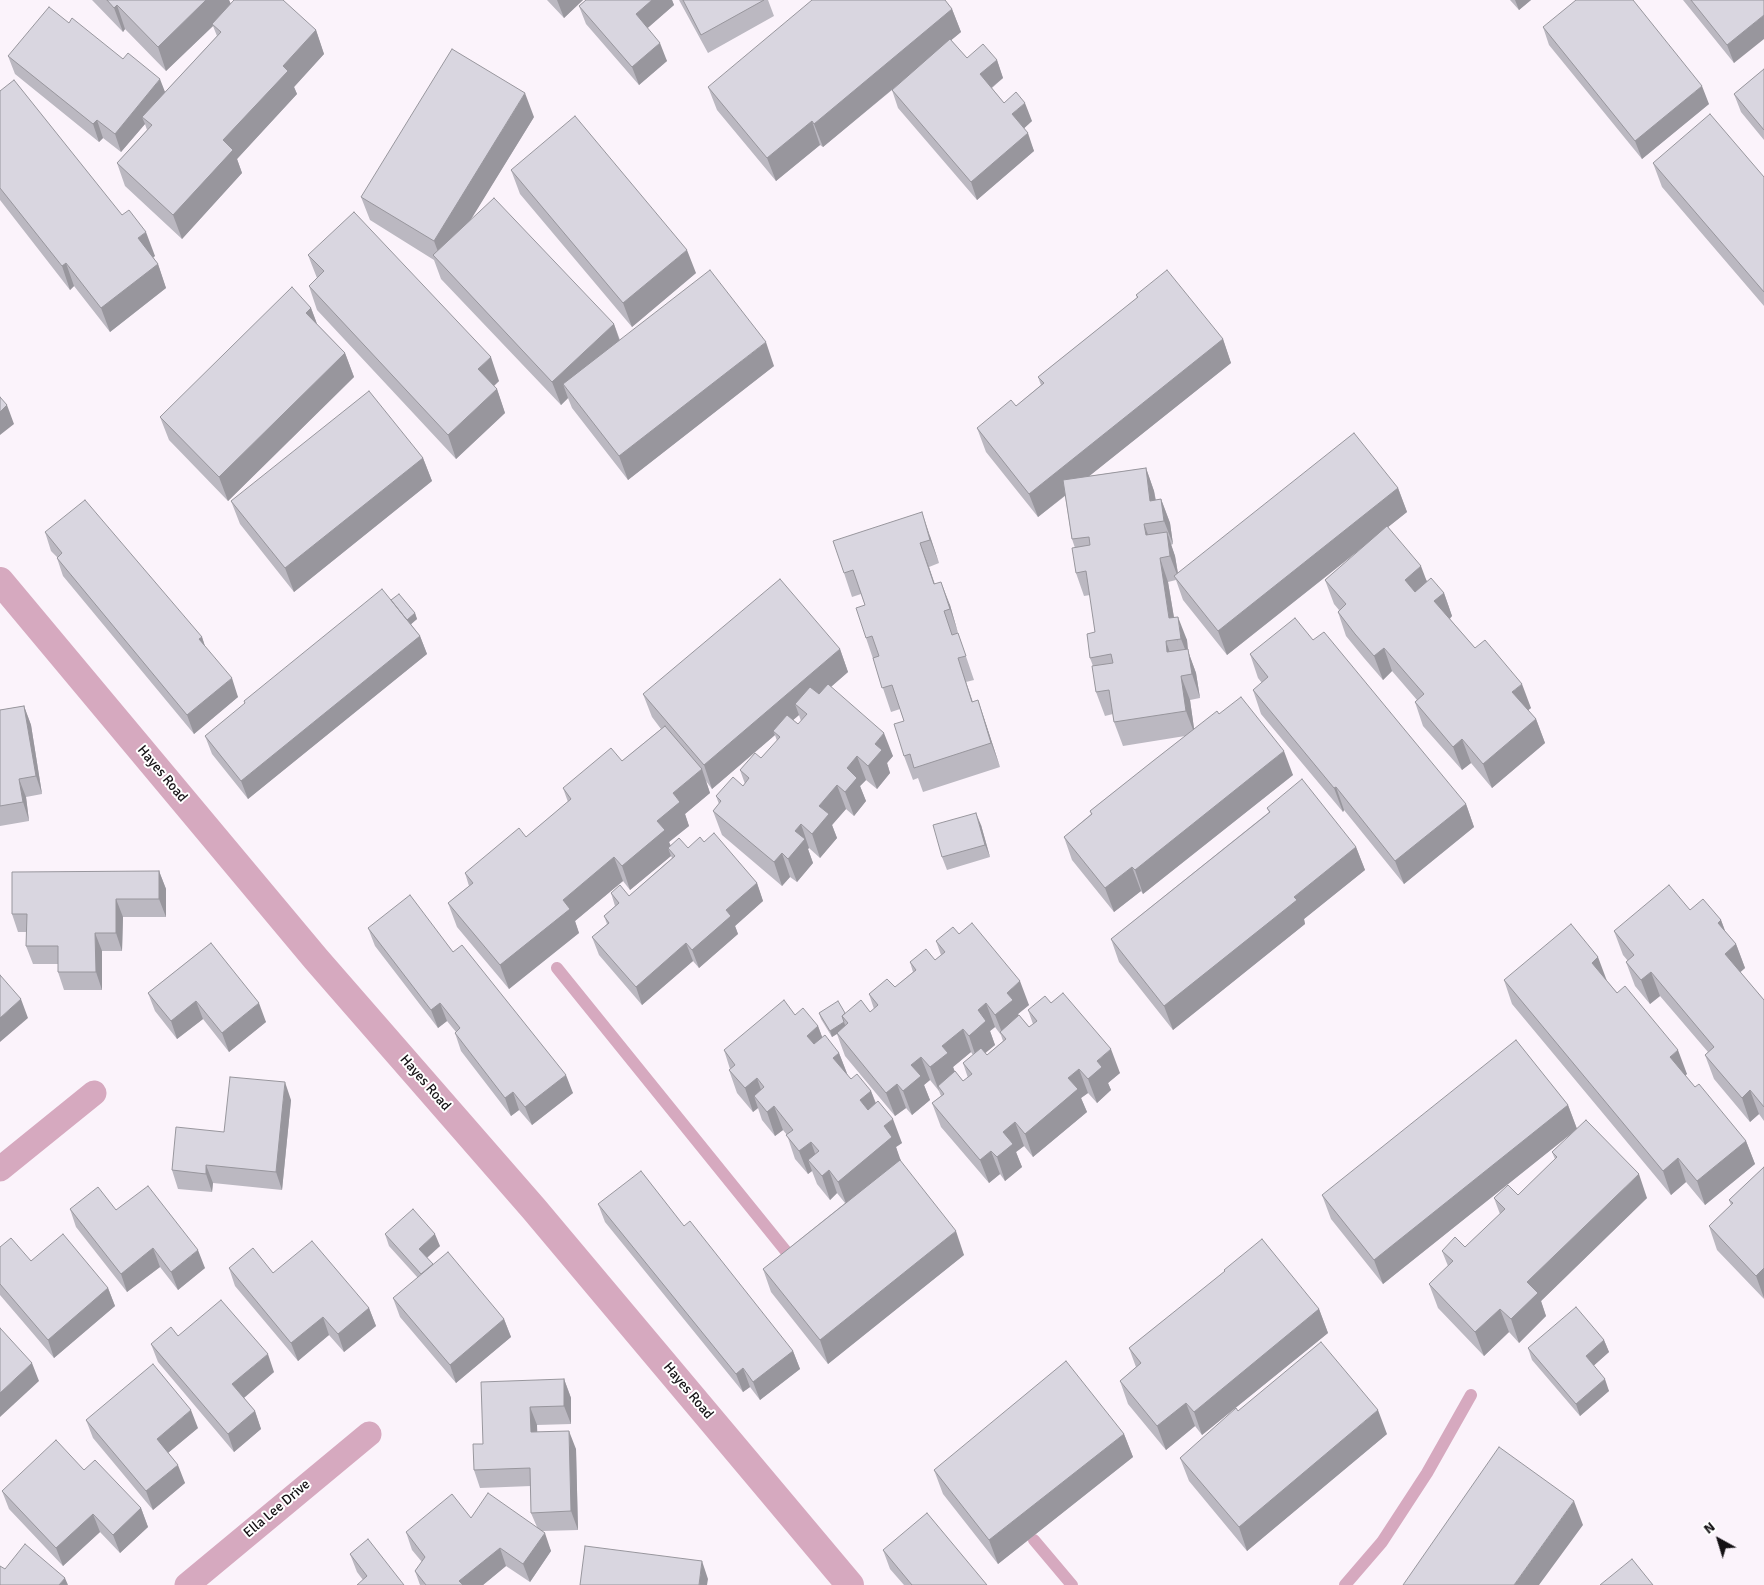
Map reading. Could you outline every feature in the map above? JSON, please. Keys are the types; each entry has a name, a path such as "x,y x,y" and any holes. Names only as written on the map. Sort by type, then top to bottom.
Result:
{"street":[{"name":"Hayes Road","path":"0,581 316,959 534,1209 850,1585"},
{"path":"0,1169 94,1093"},
{"name":"Ella Lee Drive","path":"187,1585 369,1434"}],"lane":[{"path":"557,968 789,1255"},
{"path":"1345,1585 1382,1542 1427,1473 1472,1395"},
{"path":"1034,1540 1072,1585"}],"building":[{"path":"107,0 206,0 158,47 117,5 114,8"},
{"path":"234,0 283,0 316,30 283,66 288,71 223,140 233,150 173,215 117,163 152,125 142,117 221,32 212,24"},
{"path":"586,0 652,0 636,14 660,43 632,67 579,6"},
{"path":"683,0 764,0 701,35"},
{"path":"812,0 945,0 952,9 814,124 812,121 767,158 708,87"},
{"path":"1576,0 1633,0 1702,86 1635,141 1543,27"},
{"path":"1691,0 1764,0 1764,15 1727,45"},
{"path":"49,7 69,23 72,18 123,59 128,53 160,79 115,134 97,120 93,124 8,56"},
{"path":"950,39 967,58 983,44 997,60 980,74 1004,103 1016,92 1025,103 1012,114 1028,133 971,182 892,90"},
{"path":"452,49 525,93 434,241 361,197"},
{"path":"1764,69 1764,130 1734,94"},
{"path":"14,80 122,215 129,210 146,232 138,238 158,264 101,308 66,263 62,266 0,188 0,91"},
{"path":"1710,114 1764,177 1764,292 1653,163"},
{"path":"575,116 687,250 623,303 511,170"},
{"path":"494,198 614,324 552,382 433,255"},
{"path":"354,212 491,357 478,369 497,389 448,435 309,286 324,271 308,255"},
{"path":"710,270 766,342 619,456 563,384"},
{"path":"1167,270 1223,339 1029,494 977,428 1011,400 1016,406 1044,383 1038,377 1138,297 1136,295"},
{"path":"292,287 311,308 306,313 345,353 219,477 160,417"},
{"path":"369,391 423,458 285,568 231,501"},
{"path":"0,397 7,405 0,412"},
{"path":"1354,433 1398,488 1218,631 1174,576"},
{"path":"1146,468 1150,501 1161,499 1164,521 1144,524 1146,535 1167,532 1170,556 1160,558 1169,618 1178,617 1181,639 1166,641 1167,652 1188,649 1192,674 1181,676 1186,711 1114,722 1109,690 1096,692 1092,666 1113,663 1111,654 1090,658 1087,634 1095,632 1086,571 1076,573 1072,548 1090,545 1089,537 1072,539 1063,480"},
{"path":"85,500 202,637 199,639 232,678 187,715 57,558 62,553 45,532"},
{"path":"922,512 930,540 920,543 934,584 941,582 950,609 944,611 952,635 958,633 966,656 958,658 972,702 978,700 991,743 914,768 910,754 904,756 894,724 904,721 892,685 882,688 873,658 879,656 872,636 866,638 856,608 865,605 853,570 844,573 833,541"},
{"path":"1387,526 1421,566 1405,580 1415,592 1431,578 1444,593 1434,601 1475,648 1485,640 1522,684 1512,692 1536,719 1483,764 1462,739 1453,747 1415,702 1424,694 1384,648 1374,656 1355,634 1338,612 1346,604 1325,580"},
{"path":"780,579 840,649 704,765 643,694"},
{"path":"382,589 420,636 241,781 205,736 245,703 244,701"},
{"path":"399,594 415,613 407,620 391,600"},
{"path":"1295,618 1313,640 1324,632 1466,804 1395,861 1336,787 1334,788 1253,690 1268,677 1250,654"},
{"path":"828,684 884,733 875,744 882,750 868,766 857,756 847,768 857,778 845,792 837,785 819,806 829,814 812,834 801,824 795,831 805,839 788,859 782,853 774,862 713,811 721,801 716,796 733,777 743,786 749,778 740,770 755,753 761,758 780,737 773,731 787,715 798,724 807,714 795,704 810,687 819,694"},
{"path":"1241,697 1284,751 1135,870 1132,867 1105,888 1064,837 1092,814 1090,811 1153,761 1217,711 1219,714"},
{"path":"24,706 36,776 19,779 23,802 0,806 0,710"},
{"path":"665,726 702,769 673,793 680,802 657,821 665,830 622,866 614,857 563,900 570,909 500,965 448,903 473,883 465,873 519,828 526,837 571,799 563,788 611,748 622,761"},
{"path":"1302,779 1356,847 1294,897 1297,900 1164,1006 1111,939 1270,812 1267,808"},
{"path":"976,813 985,845 942,857 933,825"},
{"path":"714,833 757,883 726,910 731,916 692,950 686,943 636,987 592,937 609,923 604,916 619,903 611,893 620,885 629,896 675,856 668,848 679,838 688,848 700,837 704,842"},
{"path":"159,871 159,899 116,899 116,933 95,933 96,972 58,972 58,946 26,946 27,914 12,914 12,872"},
{"path":"1669,885 1690,910 1703,899 1721,920 1718,923 1736,944 1725,954 1764,1000 1764,1107 1750,1090 1742,1098 1705,1055 1714,1047 1651,972 1641,980 1626,962 1634,955 1614,931"},
{"path":"410,895 453,952 462,945 566,1075 525,1107 513,1092 505,1098 455,1033 460,1028 440,1003 431,1010 368,928"},
{"path":"972,923 1020,981 1007,993 1013,1000 995,1015 986,1003 978,1010 986,1021 969,1036 963,1029 942,1046 948,1053 930,1067 921,1057 911,1065 921,1076 903,1091 897,1084 886,1093 837,1033 848,1023 842,1016 861,1000 870,1012 878,1005 869,994 887,979 895,987 916,970 910,962 926,949 935,960 945,952 936,941 953,927 959,934"},
{"path":"1571,924 1598,957 1592,963 1617,993 1625,986 1678,1050 1670,1057 1695,1087 1699,1084 1746,1141 1697,1181 1678,1158 1663,1171 1504,980"},
{"path":"211,943 259,1003 222,1033 196,1001 171,1021 148,993"},
{"path":"0,975 21,999 0,1018"},
{"path":"1063,993 1111,1049 1097,1061 1102,1067 1088,1079 1079,1069 1068,1078 1078,1089 1025,1134 1015,1122 1003,1132 1013,1144 997,1157 991,1151 980,1160 932,1103 944,1094 938,1086 955,1071 963,1081 972,1074 963,1063 981,1048 987,1055 1006,1039 1000,1032 1019,1015 1029,1027 1037,1021 1028,1010 1045,996 1051,1003"},
{"path":"784,1000 795,1015 803,1008 818,1026 807,1036 814,1044 825,1035 839,1053 833,1058 851,1079 857,1074 871,1091 860,1100 868,1110 878,1101 893,1119 884,1126 892,1137 838,1182 829,1170 822,1176 808,1160 819,1151 811,1142 799,1151 786,1135 793,1130 774,1106 767,1112 754,1096 764,1087 757,1078 745,1088 729,1070 735,1065 724,1050"},
{"path":"838,1001 845,1013 842,1016 844,1022 830,1031 819,1013"},
{"path":"1516,1040 1568,1105 1374,1260 1322,1195"},
{"path":"230,1077 285,1082 276,1172 206,1165 206,1174 172,1170 176,1127 224,1132"},
{"path":"1586,1120 1639,1174 1527,1282 1538,1293 1511,1319 1500,1309 1475,1332 1429,1284 1453,1261 1442,1251 1455,1237 1465,1247 1505,1209 1494,1198 1508,1185 1518,1195 1557,1157 1552,1152"},
{"path":"900,1160 956,1231 820,1340 763,1269"},
{"path":"1764,1167 1764,1268 1756,1276 1709,1226 1733,1203 1729,1200"},
{"path":"641,1171 684,1226 690,1221 793,1351 753,1382 743,1368 736,1374 598,1204"},
{"path":"148,1186 198,1250 171,1272 153,1248 121,1274 70,1209 98,1187 116,1210"},
{"path":"413,1209 435,1234 419,1249 433,1264 421,1274 385,1234"},
{"path":"63,1234 108,1288 48,1340 0,1284 0,1247 11,1238 31,1261"},
{"path":"1262,1239 1319,1309 1194,1412 1186,1403 1157,1426 1120,1381 1141,1363 1129,1348"},
{"path":"312,1241 369,1308 338,1334 323,1317 291,1343 229,1268 253,1248 273,1273"},
{"path":"448,1252 504,1319 450,1365 393,1298"},
{"path":"221,1300 268,1354 232,1384 255,1411 228,1434 151,1344 171,1327 178,1336"},
{"path":"1576,1307 1604,1340 1586,1356 1605,1379 1576,1404 1528,1348"},
{"path":"0,1328 32,1363 0,1393"},
{"path":"1321,1342 1378,1410 1239,1527 1180,1458 1236,1408 1238,1411"},
{"path":"1066,1361 1124,1434 989,1540 934,1470"},
{"path":"153,1364 191,1410 157,1439 178,1465 146,1491 86,1420"},
{"path":"564,1379 564,1406 530,1407 531,1432 569,1431 571,1511 531,1513 530,1468 474,1470 473,1444 483,1444 481,1382"},
{"path":"56,1440 84,1470 95,1460 141,1508 113,1535 93,1514 56,1548 2,1491"},
{"path":"1499,1447 1574,1501 1514,1585 1403,1585"},
{"path":"488,1493 545,1533 523,1564 500,1548 459,1581 463,1585 426,1585 415,1571 425,1557 406,1532 452,1494 471,1518"},
{"path":"927,1513 987,1585 912,1585 883,1550"},
{"path":"368,1539 404,1585 357,1585 367,1576 350,1554"},
{"path":"25,1544 65,1578 59,1585 0,1585 0,1566 5,1569"},
{"path":"585,1546 702,1561 699,1585 580,1585"},
{"path":"1632,1559 1653,1585 1600,1585"}]}
